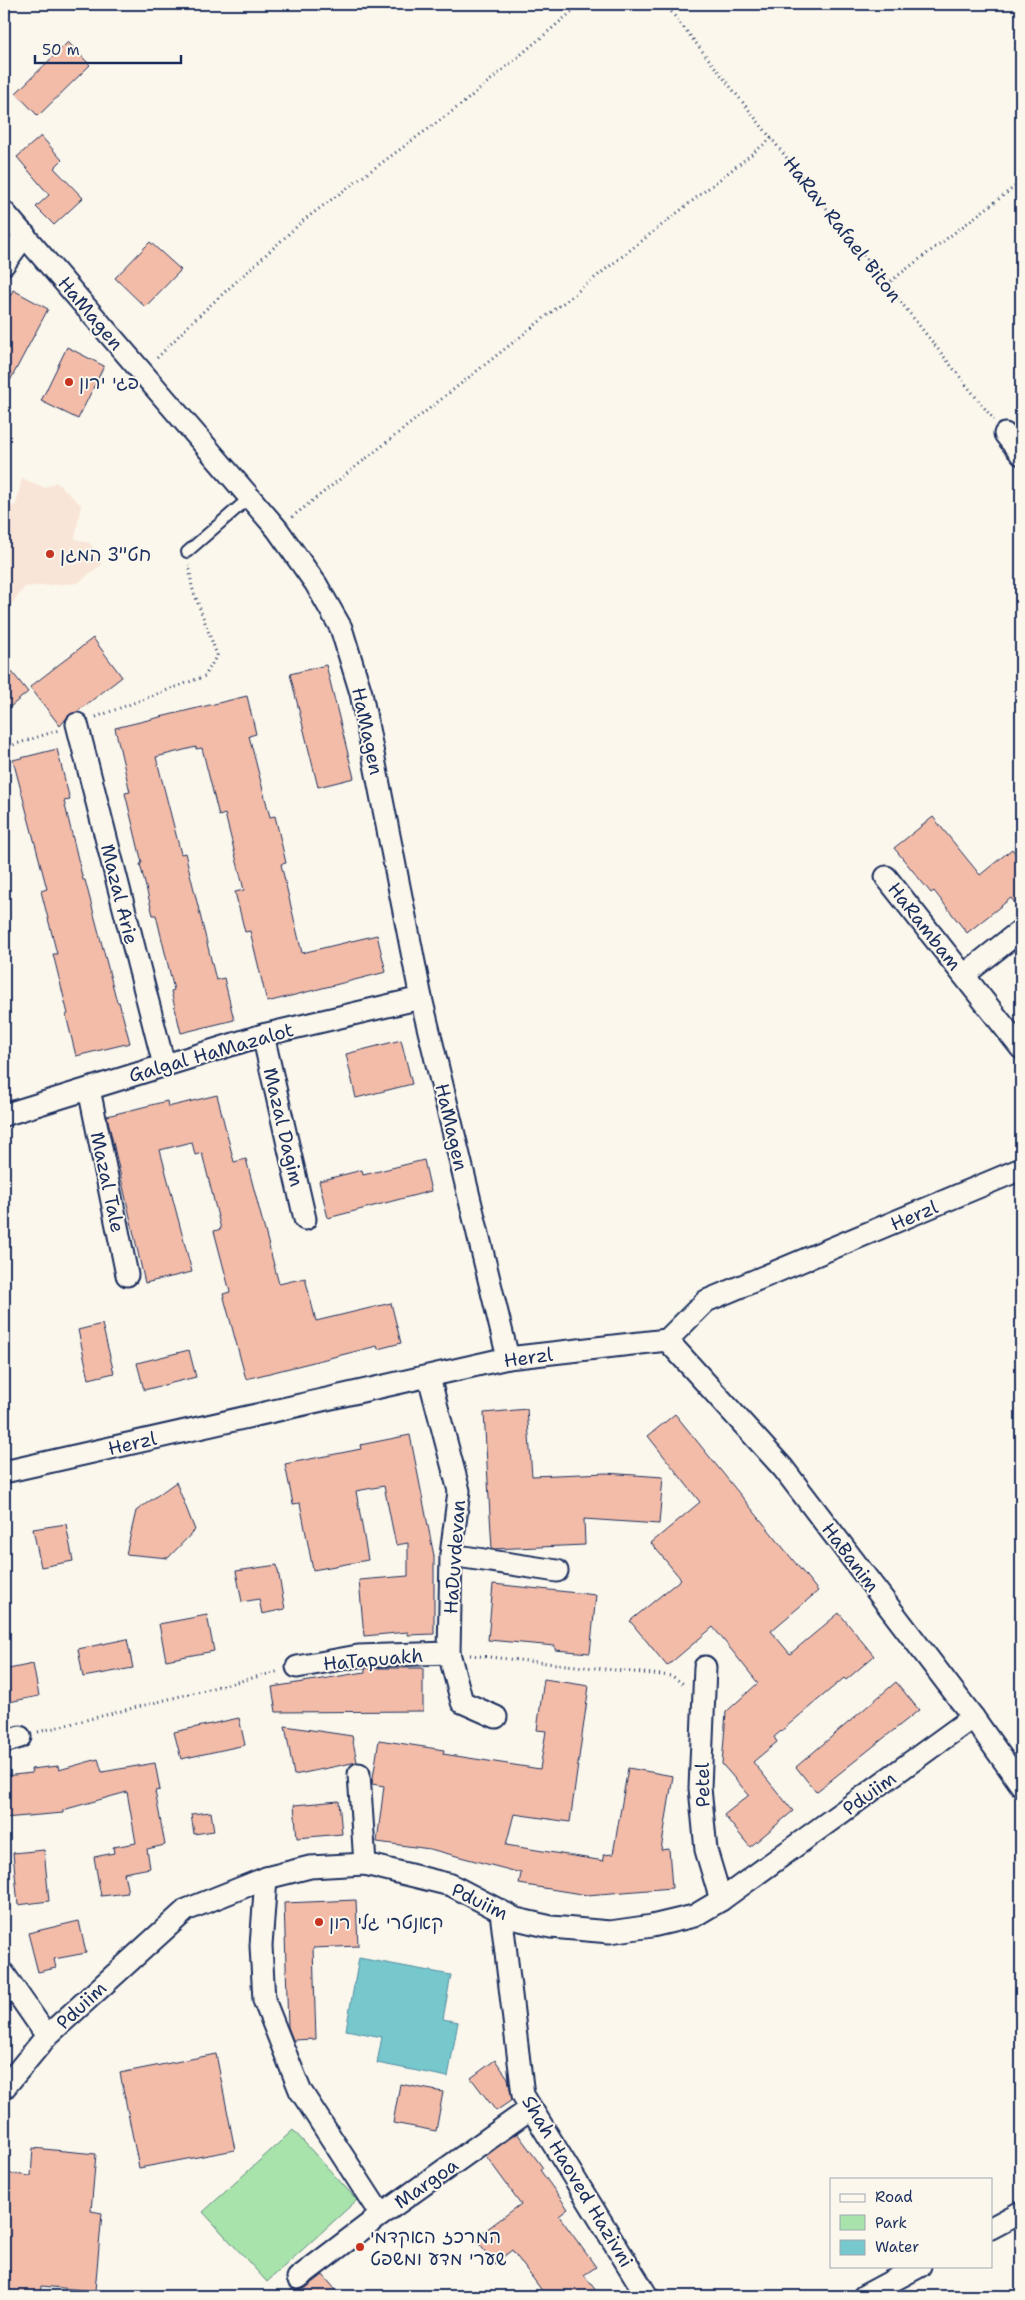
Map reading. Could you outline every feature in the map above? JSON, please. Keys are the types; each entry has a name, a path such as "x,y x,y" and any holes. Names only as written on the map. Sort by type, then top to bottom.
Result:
{"street":[{"name":"HaMagen","path":"4,212 277,529 316,584 340,628 361,693 421,998 508,1358"},
{"path":"4,264 24,235"},
{"path":"1005,434 1021,454"},
{"name":"Mazal Arie","path":"77,724 164,1065"},
{"name":"HaRambam","path":"886,877 1021,1048"},
{"name":"HaRambam","path":"964,975 1021,930"},
{"name":"Galgal HaMazalot","path":"4,1115 263,1035 421,998"},
{"name":"Mazal Dagim","path":"263,1035 305,1218"},
{"name":"Mazal Tale","path":"89,1089 127,1275"},
{"name":"Herzl","path":"4,1472 508,1358 667,1340 706,1301 1021,1169"},
{"name":"HaBanim","path":"667,1340 783,1468 973,1717 1021,1785"},
{"name":"HaDuvdevan","path":"429,1377 459,1491 451,1555 449,1653 462,1702 496,1716"},
{"path":"451,1555 557,1571"},
{"name":"HaTapuakh","path":"297,1667 358,1656 449,1653"},
{"name":"Petel","path":"705,1667 700,1788 706,1850 721,1900"},
{"name":"Pduiim","path":"4,2088 47,2036 186,1910 266,1878 310,1867 365,1864 451,1885 516,1919 551,1927 610,1932 652,1926 694,1916 721,1900 973,1717"},
{"path":"359,1774 365,1864"},
{"path":"266,1878 261,1946 264,2000 300,2090 381,2215"},
{"name":"Shah Haoved Hazivni","path":"501,1912 524,2095 530,2109 648,2296"},
{"path":"4,1974 47,2036"},
{"name":"Margoa","path":"298,2278 381,2215 530,2109"},
{"path":"992,2227 1021,2212"},
{"path":"864,2296 916,2268"}],"lane":[{"path":"187,552 249,498"}],"path":[{"path":"142,373 194,321 305,219 462,104 581,4"},
{"name":"HaRav Rafael Biton","path":"665,4 1005,434"},
{"path":"277,529 772,138"},
{"path":"887,284 1021,182"},
{"path":"4,748 77,724 205,676 217,655 192,587 187,552"},
{"path":"449,1653 672,1676 704,1698"},
{"path":"12,1740 297,1667"}],"shaded area":[{"name":"חט\"צ המגן","path":"22,478 45,488 56,482 81,505 75,539 90,543 102,564 78,583 25,587 4,613 4,509 16,505"}],"green space":[{"path":"293,2130 357,2200 267,2282 203,2212"}],"water":[{"path":"359,1958 451,1975 443,2019 458,2022 448,2077 377,2063 382,2037 346,2030"}],"building":[{"path":"68,42 90,65 38,116 16,93"},
{"path":"41,136 62,160 54,168 83,198 54,225 36,207 49,195 17,157"},
{"path":"150,242 181,270 145,307 115,278"},
{"path":"13,290 48,309 4,392 4,308"},
{"path":"67,347 104,366 78,419 41,401"},
{"path":"93,638 122,677 77,712 69,715 60,726 30,687"},
{"path":"4,662 28,692 4,712"},
{"path":"326,665 354,778 318,787 290,674"},
{"path":"247,696 256,734 249,736 270,817 275,816 286,863 281,864 302,953 377,935 386,972 267,1002 250,931 245,932 235,892 244,890 225,814 219,816 202,748 196,749 196,747 156,757 181,854 185,853 216,980 224,978 234,1020 181,1033 171,991 174,990 156,915 153,915 140,864 142,863 125,793 130,792 115,728"},
{"path":"57,749 70,800 64,801 83,880 85,880 117,1002 119,1002 130,1043 76,1056 53,954 57,954 41,891 47,889 13,760"},
{"path":"933,817 980,875 1012,849 1021,861 1021,911 1011,898 967,933 934,891 931,893 894,848"},
{"path":"401,1040 412,1084 356,1098 346,1054"},
{"path":"217,1095 234,1162 246,1159 279,1284 305,1278 316,1321 391,1303 401,1343 378,1349 377,1346 246,1379 223,1294 230,1292 214,1231 221,1229 202,1153 195,1155 192,1142 160,1150 192,1272 145,1283 107,1116 167,1101 168,1107"},
{"path":"424,1160 431,1191 328,1218 319,1181 362,1170 363,1175"},
{"path":"102,1324 114,1373 89,1379 78,1330"},
{"path":"189,1350 196,1377 144,1390 137,1363"},
{"path":"527,1409 532,1476 606,1473 663,1477 659,1524 584,1519 585,1545 492,1549 484,1413"},
{"path":"675,1414 818,1591 771,1631 790,1654 839,1613 874,1656 846,1680 844,1678 774,1737 777,1742 753,1762 793,1811 750,1847 724,1815 749,1795 722,1764 726,1712 758,1683 713,1627 667,1666 630,1621 681,1579 651,1543 700,1502 648,1436"},
{"path":"410,1435 434,1556 434,1634 408,1635 408,1632 364,1636 359,1580 408,1576 408,1543 396,1545 384,1486 356,1491 368,1560 313,1570 300,1503 293,1504 285,1464 361,1449 360,1445"},
{"path":"176,1482 195,1530 168,1558 126,1554 136,1511"},
{"path":"66,1524 73,1561 41,1567 33,1529"},
{"path":"277,1565 285,1609 262,1614 259,1599 242,1602 236,1571"},
{"path":"493,1584 596,1595 590,1653 555,1650 555,1646 488,1640"},
{"path":"207,1615 214,1651 166,1660 159,1624"},
{"path":"127,1639 133,1668 83,1677 78,1649"},
{"path":"33,1664 39,1696 4,1703 4,1670"},
{"path":"365,1668 423,1668 423,1711 276,1712 272,1687 365,1672"},
{"path":"544,1679 589,1686 570,1822 514,1814 506,1845 604,1861 603,1855 613,1854 628,1768 673,1776 661,1850 669,1849 672,1888 587,1895 519,1884 521,1873 430,1849 377,1842 384,1786 372,1784 379,1740 444,1750 443,1754 540,1769 546,1731 537,1730"},
{"path":"896,1682 919,1710 816,1792 796,1767"},
{"path":"239,1718 245,1745 181,1759 174,1732"},
{"path":"285,1726 352,1736 357,1762 294,1775"},
{"path":"98,1759 102,1772 155,1763 160,1790 155,1791 165,1845 147,1849 150,1868 124,1873 128,1893 101,1896 94,1857 114,1853 113,1847 136,1843 127,1792 63,1810 63,1813 4,1818 4,1776 32,1773 31,1769 58,1766 59,1770"},
{"path":"339,1801 342,1834 297,1838 294,1805"},
{"path":"211,1812 214,1831 194,1834 191,1814"},
{"path":"44,1850 49,1901 18,1905 13,1853"},
{"path":"356,1900 358,1946 313,1948 316,2039 293,2040 288,2027 284,1903"},
{"path":"79,1921 86,1953 54,1959 56,1968 38,1972 28,1933"},
{"path":"216,2054 235,2150 139,2168 120,2073"},
{"path":"495,2060 508,2078 512,2100 496,2111 471,2078"},
{"path":"400,2084 443,2092 436,2131 393,2123"},
{"path":"517,2133 543,2168 540,2170 568,2209 559,2216 596,2267 584,2275 600,2296 546,2296 512,2250 494,2264 475,2238 521,2204 486,2156"},
{"path":"33,2148 96,2154 91,2211 102,2213 95,2291 41,2286 40,2296 4,2296 4,2173 31,2176"},
{"path":"323,2275 341,2296 285,2296 293,2289 306,2288"}],"place":[{"name":"פגי ירון","path":"69,382"},
{"name":"חט\"צ המגן","path":"50,554"},
{"name":"קאנטרי גלי רון","path":"319,1922"},
{"name":"המרכז האקדמי שערי מדע ומשפט","path":"360,2247"}]}
